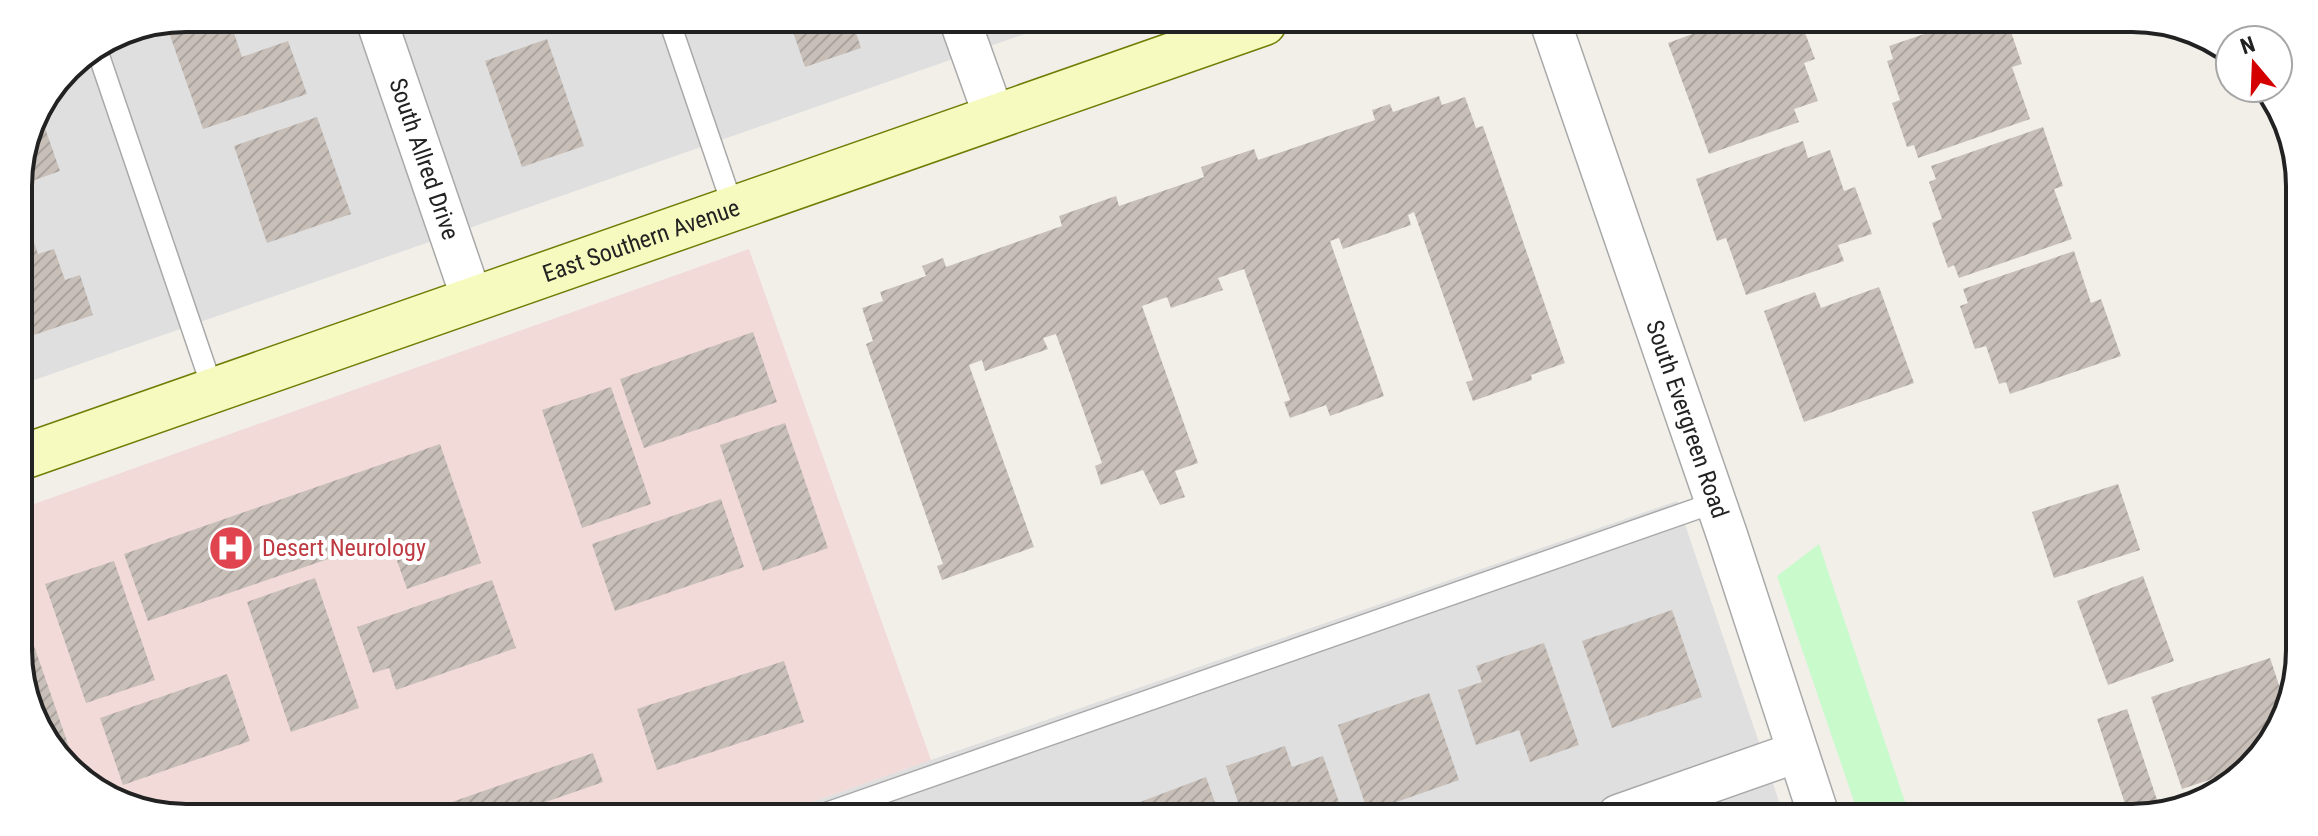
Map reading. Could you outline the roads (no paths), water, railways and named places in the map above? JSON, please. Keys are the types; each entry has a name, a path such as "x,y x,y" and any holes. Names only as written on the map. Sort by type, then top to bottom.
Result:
{"main road":[{"name":"East Southern Avenue","path":"32,454 1235,32"}],"street":[{"name":"South Allred Drive","path":"380,32 472,299"},
{"path":"964,32 994,116"},
{"name":"South Evergreen Road","path":"1554,32 1716,502 1815,804"},
{"path":"1649,804 1797,752"}],"lane":[{"path":"673,32 733,207"},
{"path":"100,59 213,390"},
{"path":"852,804 1716,502"}],"place":[{"name":"Desert Neurology","path":"231,548"}]}
